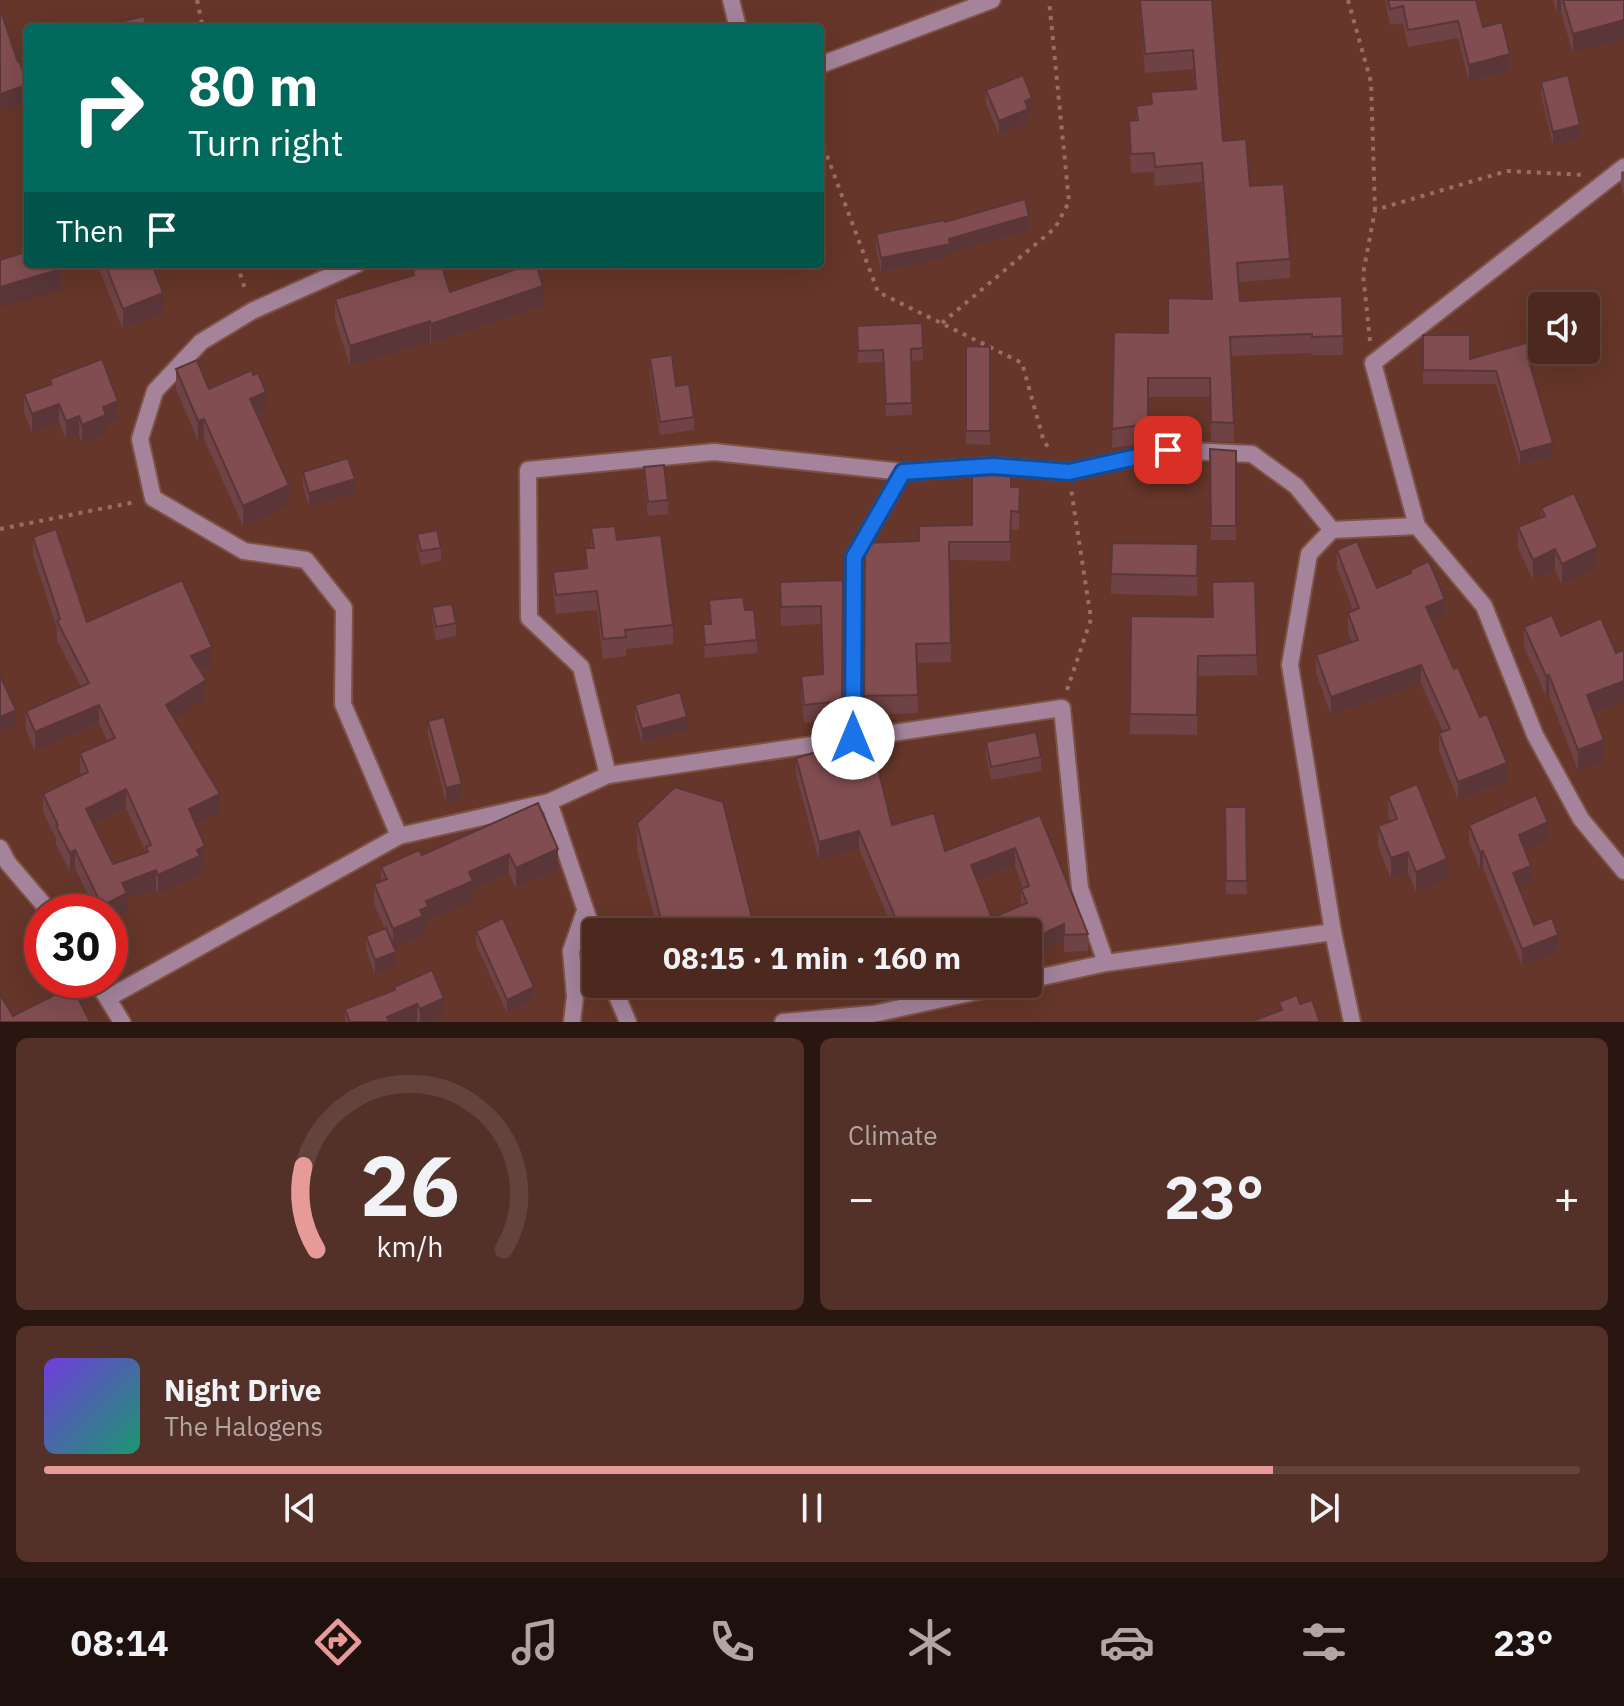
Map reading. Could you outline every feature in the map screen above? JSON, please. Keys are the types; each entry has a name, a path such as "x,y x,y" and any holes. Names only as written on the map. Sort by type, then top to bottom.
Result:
{"street":[{"path":"731,0 737,24"},
{"path":"824,63 992,0"},
{"path":"1617,172 1373,363 1417,526 1484,606 1535,735 1581,819 1624,871"},
{"path":"348,268 252,311 201,342 155,391 140,439 153,498 244,551 306,560 344,608 343,704 399,836"},
{"path":"608,775 581,667 529,618 528,470 714,452 903,472 993,466 1069,472 1168,450 1252,454 1296,486 1332,530"},
{"path":"853,738 854,557 903,472"},
{"path":"1352,1022 1333,932 1290,665 1309,554 1332,530 1417,526"},
{"path":"128,987 399,836 549,802 608,775 1062,708 1080,888 1106,963"},
{"path":"549,802 588,918"},
{"path":"0,848 8,863 35,894"},
{"path":"572,1022 575,996 571,951 585,911"},
{"path":"1042,977 1106,963 1333,932"},
{"path":"108,998 122,1022"},
{"path":"618,998 628,1022"},
{"path":"783,1022 873,1014 947,998"}],"path":[{"path":"197,0 202,24"},
{"path":"942,323 1055,228 1069,202 1049,0"},
{"path":"1348,0 1371,82 1375,210 1363,274 1373,363"},
{"path":"824,148 878,292 1022,363 1044,442 1069,472 1091,619 1062,708"},
{"path":"1375,210 1507,171 1617,172"},
{"path":"238,268 252,311"},
{"path":"0,529 153,498"}],"building":[{"path":"1140,0 1212,0 1223,141 1246,139 1250,186 1284,184 1290,259 1237,263 1240,301 1342,296 1343,336 1230,337 1234,423 1211,422 1210,378 1148,378 1148,424 1112,429 1114,332 1168,333 1168,298 1212,299 1202,163 1155,167 1154,153 1131,154 1129,121 1138,120 1136,106 1152,104 1151,92 1196,89 1193,50 1145,54"},
{"path":"1388,0 1476,0 1483,27 1502,22 1510,54 1469,65 1458,21 1408,30 1403,6 1390,9"},
{"path":"1563,0 1624,0 1624,20 1573,34"},
{"path":"0,8 20,62 24,86 0,94"},
{"path":"144,16 146,24 113,24"},
{"path":"1023,75 1032,98 1025,101 1028,109 999,121 986,90"},
{"path":"1568,75 1580,125 1553,132 1541,82"},
{"path":"1025,199 1029,216 949,239 950,244 881,258 876,234 945,222"},
{"path":"24,252 24,268 61,269 0,287 0,260"},
{"path":"107,268 154,268 163,293 123,309"},
{"path":"442,268 450,292 519,268 537,268 543,286 431,324 430,321 350,346 335,299 414,275 413,271"},
{"path":"922,323 923,348 911,349 912,403 886,404 883,350 858,351 857,326"},
{"path":"1423,335 1470,335 1470,359 1528,342 1528,364 1553,443 1520,452 1496,371 1423,370"},
{"path":"966,346 990,347 990,431 966,431"},
{"path":"672,355 676,386 689,384 694,417 660,422 650,358"},
{"path":"102,359 118,401 103,407 106,415 82,425 79,416 66,421 59,404 32,414 24,394 52,384 50,379"},
{"path":"197,360 209,389 252,370 253,375 258,373 266,392 250,399 289,485 243,506 204,419 198,421 176,369"},
{"path":"1210,449 1236,451 1236,526 1211,526"},
{"path":"348,458 355,479 309,493 303,472"},
{"path":"664,465 668,500 648,502 644,467"},
{"path":"972,470 1011,470 1011,487 1020,487 1019,512 1011,511 1010,542 949,542 951,643 916,644 918,695 864,696 865,543 919,541 919,526 972,525"},
{"path":"1574,493 1598,547 1562,564 1555,549 1533,560 1518,527 1545,516 1541,508"},
{"path":"615,526 617,540 661,535 673,625 625,630 626,637 603,639 597,591 556,595 553,572 587,568 585,548 594,548 591,528"},
{"path":"56,529 87,622 182,580 212,647 191,656 206,680 166,705 220,794 189,809 205,846 197,850 200,856 158,875 156,870 122,883 125,894 96,894 75,850 70,853 43,794 88,772 80,753 115,738 99,705 35,732 26,711 89,683 57,621 60,619 33,537","holes":["126,789 151,845 146,847 148,852 113,864 86,809"]},
{"path":"437,530 441,548 421,551 417,534"},
{"path":"1357,541 1377,588 1429,561 1445,599 1426,607 1480,717 1487,714 1507,763 1458,782 1439,733 1450,729 1421,665 1331,697 1316,655 1358,640 1348,613 1359,608 1337,550"},
{"path":"1112,543 1198,544 1197,576 1111,574"},
{"path":"843,580 842,701 804,705 801,676 823,674 821,606 781,607 780,582"},
{"path":"1255,581 1257,655 1198,656 1197,715 1130,714 1131,616 1213,617 1212,582"},
{"path":"743,597 745,610 754,610 757,640 705,645 703,624 711,624 709,600"},
{"path":"452,604 456,623 436,627 432,607"},
{"path":"1552,615 1561,636 1601,618 1616,653 1624,650 1624,681 1587,695 1604,740 1578,750 1549,675 1546,676 1524,627"},
{"path":"0,675 16,710 0,717"},
{"path":"680,692 687,717 642,729 635,705"},
{"path":"444,717 462,784 446,788 428,721"},
{"path":"1036,732 1041,757 991,767 986,742"},
{"path":"870,736 892,825 934,813 945,851 1040,815 1088,934 1064,935 1064,924 1042,934 1042,918 992,918 945,918 893,918 895,917 859,831 819,842 796,758","holes":["1015,848 1029,886 1021,889 1027,903 992,918 971,865"]},
{"path":"1417,784 1447,859 1416,872 1408,852 1391,858 1378,826 1397,819 1388,796"},
{"path":"675,787 723,802 752,918 661,918 637,823"},
{"path":"1536,795 1548,822 1519,835 1531,866 1513,873 1534,925 1552,918 1558,935 1522,949 1483,851 1480,852 1469,825"},
{"path":"538,803 558,849 516,868 509,854 469,872 473,881 426,901 428,907 420,910 423,916 393,929 374,884 387,879 381,867 419,850 422,855"},
{"path":"1225,807 1246,807 1247,881 1226,881"},
{"path":"503,918 534,987 507,1000 476,931"},
{"path":"386,928 396,952 375,960 366,936"},
{"path":"432,970 444,998 420,1009 417,1004 387,1017 389,1022 350,1022 345,1009 395,990 394,987"},
{"path":"0,994 13,1016 48,998 78,998 90,1022 0,1022"},
{"path":"1297,995 1300,1004 1312,1000 1320,1022 1256,1022 1282,1010 1279,1002"}],"route":[{"path":"853,738 854,557 903,472 993,466 1069,472 1168,450"}]}
